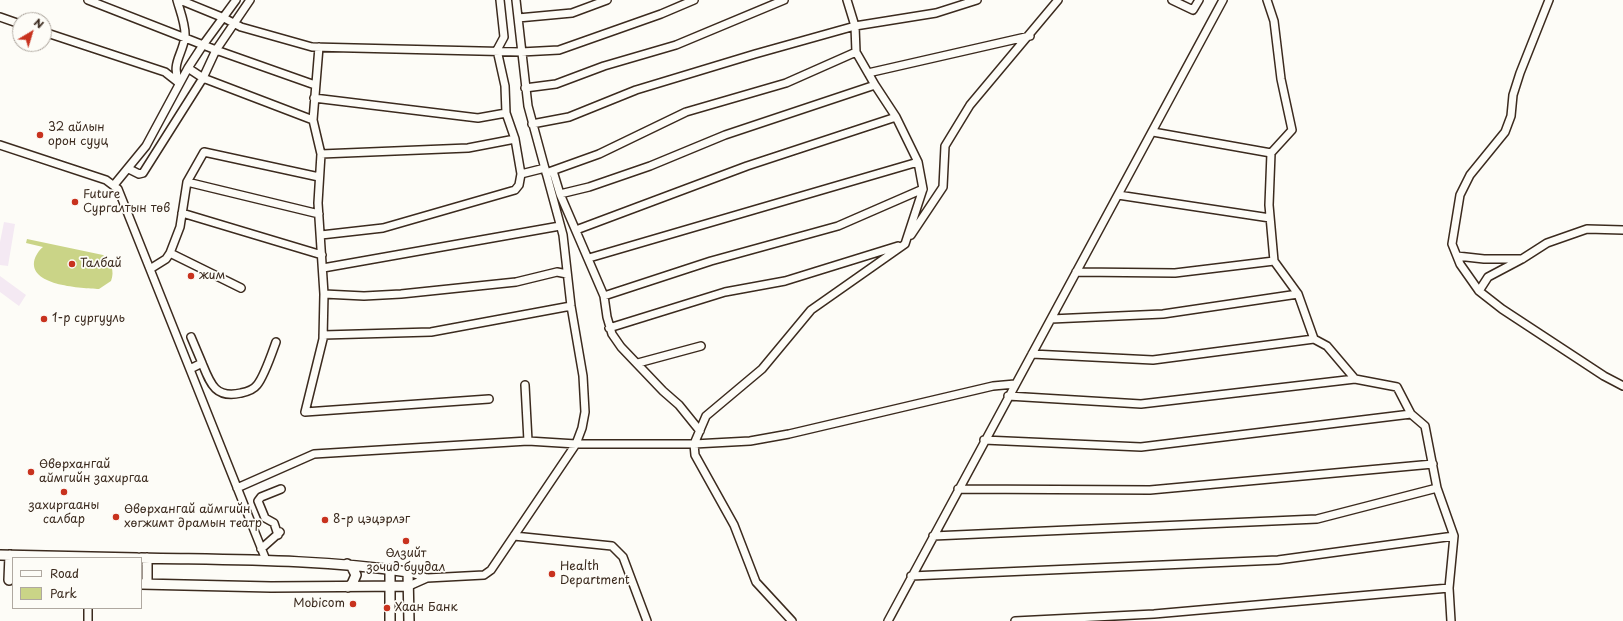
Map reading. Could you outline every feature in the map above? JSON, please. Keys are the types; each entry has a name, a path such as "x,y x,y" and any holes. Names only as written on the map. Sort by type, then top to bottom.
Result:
{"main road":[{"path":"0,554 95,557"},
{"path":"7,580 10,555"},
{"path":"409,586 348,587 144,584 144,558 266,560 347,564 408,572 409,586 409,621"},
{"path":"347,564 352,567 356,575 355,580 348,587"},
{"path":"390,569 390,621"}],"street":[{"path":"88,0 216,50 315,85"},
{"path":"178,0 185,37 176,63 175,73 179,83"},
{"path":"178,0 224,18 241,27 312,47 497,50 521,52 559,50 661,14 694,0"},
{"path":"114,185 129,169 146,146 179,83 202,44 224,18 236,0"},
{"path":"129,169 139,174 143,173 203,78 216,50 250,0"},
{"path":"321,235 383,228 514,190 519,185 521,174 515,140 506,113 505,86 497,50 504,38 500,0"},
{"path":"408,572 427,578 484,575 491,570 576,444 582,428 584,412 583,376 571,306 560,226 548,171 532,124 525,88 516,0"},
{"path":"518,18 572,13 607,0"},
{"path":"525,88 556,84 604,66 676,45 784,0"},
{"path":"847,0 855,26 856,52 875,85 896,116 918,162 923,189 905,244"},
{"path":"532,124 569,117 636,90 855,26 936,13 977,0"},
{"path":"792,621 756,582 734,525 695,455 694,444 706,416 762,369 811,310 905,244 943,187 945,146 970,105 1030,36 1058,0"},
{"path":"1172,0 1193,10 1198,0"},
{"path":"888,621 984,440 1223,0"},
{"path":"1267,0 1274,21 1281,79 1292,130 1271,153 1270,218 1274,261 1298,294 1314,338 1327,346 1355,379"},
{"path":"1549,0 1520,73 1513,95 1511,116 1505,132 1470,175 1460,195 1452,244 1460,264 1479,291 1502,309 1604,376 1623,386"},
{"path":"0,17 12,21"},
{"path":"52,35 165,72 179,83"},
{"path":"868,73 1030,36"},
{"path":"319,47 313,120 322,154 319,177 319,214 324,294 323,335 305,412 489,399"},
{"path":"521,174 548,171 599,154 686,112 786,83 856,52"},
{"path":"188,68 203,78 313,120"},
{"path":"560,194 590,187 650,166 725,136 875,85"},
{"path":"314,98 478,118 506,113"},
{"path":"576,230 746,166 896,116"},
{"path":"1152,132 1271,153"},
{"path":"322,154 468,148 515,140"},
{"path":"0,145 106,180 118,189 266,560"},
{"path":"150,269 166,259 170,252 180,227 188,182 204,152 319,177"},
{"path":"589,258 918,162"},
{"path":"548,171 589,258 604,296 610,328 621,347 638,363 663,391 679,405 700,431"},
{"path":"188,182 319,214"},
{"path":"604,296 711,261 838,226 923,189"},
{"path":"1118,195 1270,218"},
{"path":"182,213 322,255"},
{"path":"323,268 560,226"},
{"path":"1479,291 1488,277 1522,259 1547,243 1587,229 1623,230"},
{"path":"610,328 725,292 786,281 905,244"},
{"path":"170,252 240,288"},
{"path":"1457,256 1484,259 1522,259"},
{"path":"1076,272 1175,273 1274,261"},
{"path":"324,294 364,296 401,294 516,282 557,272 567,274"},
{"path":"1051,319 1163,314 1298,294"},
{"path":"323,335 431,332 571,306"},
{"path":"192,338 210,381 216,390 223,393 243,393 257,385 276,342"},
{"path":"1032,354 1153,360 1314,338"},
{"path":"638,363 701,346"},
{"path":"190,369 202,363"},
{"path":"1008,396 1141,404 1355,379 1397,387 1411,414 1425,426 1437,488 1454,536 1450,588 1451,621"},
{"path":"237,488 314,454 528,441 576,444 694,444 750,441 789,434 993,386 1015,384"},
{"path":"525,385 528,441"},
{"path":"984,440 1142,447 1411,414"},
{"path":"958,490 1150,490 1433,464"},
{"path":"933,536 1317,519 1437,488"},
{"path":"261,549 279,534 274,523 265,518 258,501 261,496 281,489"},
{"path":"514,536 612,546 623,557 647,621"},
{"path":"911,576 1278,560 1454,536"},
{"path":"409,586 427,578"},
{"path":"1015,621 1154,614 1450,588"},
{"path":"88,609 88,621"}],"shaded area":[{"path":"4,222 15,224 8,266 0,265 0,242"},
{"path":"0,276 26,295 19,306 0,292"}],"green space":[{"name":"Талбай","path":"27,239 103,255 112,267 113,274 111,281 99,289 81,288 49,281 40,276 35,270 34,262 37,253 43,247 26,243"}],"place":[{"name":"32 айлын орон сууц","path":"40,135"},
{"name":"Future Сургалтын төв","path":"75,202"},
{"name":"Талбай","path":"72,264"},
{"name":"жим","path":"191,276"},
{"name":"1-р сургууль","path":"44,319"},
{"name":"Өвөрхангай аймгийн захиргаа","path":"31,472"},
{"name":"захиргааны салбар","path":"64,492"},
{"name":"Өвөрхангай аймгийн хөгжимт драмын театр","path":"116,517"},
{"name":"8-р цэцэрлэг","path":"325,520"},
{"name":"Өлзийт зочид буудал","path":"406,541"},
{"name":"Health Department","path":"552,574"},
{"name":"Mobicom","path":"353,604"},
{"name":"Хаан Банк","path":"387,608"}]}
